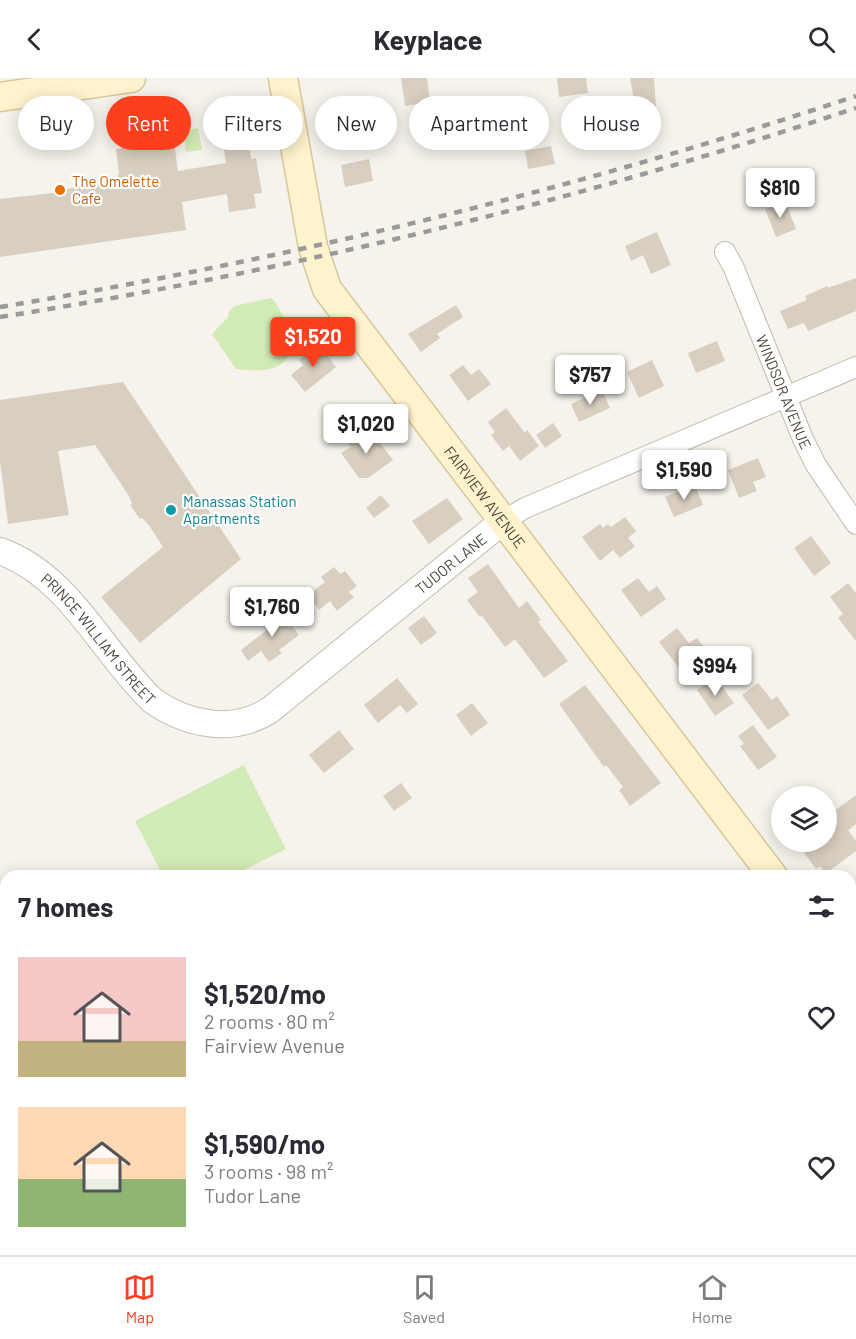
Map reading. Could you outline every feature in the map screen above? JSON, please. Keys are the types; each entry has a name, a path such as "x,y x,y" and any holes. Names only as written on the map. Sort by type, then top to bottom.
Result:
{"main road":[{"path":"0,97 131,78"},
{"name":"FAIRVIEW AVENUE","path":"284,78 313,247 327,290 769,870"}],"street":[{"name":"WINDSOR AVENUE","path":"725,252 733,266 816,465 856,524"},
{"name":"TUDOR LANE","path":"198,721 217,725 258,718 503,520 525,508 856,367"},
{"name":"PRINCE WILLIAM STREET","path":"0,551 20,560 53,584 153,701 176,714 198,721"}],"green space":[{"path":"198,128 202,150 186,152 186,150 191,150 191,129"},
{"path":"271,298 295,332 289,355 277,367 258,370 236,369 212,334 228,317 234,306"},
{"path":"244,765 286,849 244,870 160,870 135,821"}],"building":[{"path":"401,78 427,78 429,96 409,96 409,105 405,106"},
{"path":"557,78 586,78 588,93 559,97"},
{"path":"630,78 654,78 655,96 633,96"},
{"path":"551,146 555,164 528,169 525,151 549,150"},
{"path":"116,150 175,150 178,171 226,163 224,150 250,150 251,159 256,158 262,193 254,194 256,208 229,212 227,194 182,202 186,230 0,257 0,199 113,183 119,174"},
{"path":"369,159 373,181 345,187 341,165"},
{"path":"785,201 796,229 776,237 765,209"},
{"path":"657,232 671,265 651,274 643,255 631,261 625,246"},
{"path":"856,278 856,311 808,331 804,323 788,329 780,311 807,300 805,296 827,286 828,288"},
{"path":"456,305 463,317 437,334 440,338 421,352 408,334"},
{"path":"717,341 725,361 696,373 688,353"},
{"path":"318,344 336,367 305,392 291,375 303,365 299,360"},
{"path":"652,360 664,386 639,398 627,372"},
{"path":"463,365 471,375 479,369 491,384 468,401 449,375"},
{"name":"Manassas Station Apartments","path":"123,382 241,559 140,643 101,597 163,547 148,524 142,518 140,519 130,505 132,504 129,496 95,445 58,451 69,515 8,524 0,461 0,400"},
{"path":"602,390 610,408 579,422 571,404"},
{"path":"506,408 525,433 527,430 539,446 520,461 509,446 503,451 491,435 495,432 488,422"},
{"path":"553,423 562,436 545,448 536,435"},
{"path":"368,427 393,460 368,478 359,478 341,453 351,447 347,443"},
{"path":"758,458 766,477 753,482 757,491 739,498 728,470"},
{"path":"695,485 703,505 674,517 665,497"},
{"path":"381,495 390,506 374,518 366,508"},
{"path":"447,498 463,519 429,544 412,521"},
{"path":"625,517 636,531 628,538 635,546 620,558 613,550 600,561 582,537 600,524 603,528 608,524 611,527"},
{"path":"811,536 831,563 814,576 794,548"},
{"path":"488,564 519,608 527,601 541,620 538,622 568,661 544,678 515,639 505,647 467,600 478,592 468,578"},
{"path":"334,567 340,574 345,571 357,586 349,592 354,597 337,611 330,601 319,610 308,595 325,582 321,577"},
{"path":"638,578 649,592 657,586 666,599 641,617 621,590"},
{"path":"848,583 856,593 856,641 838,618 843,614 830,597"},
{"path":"279,609 299,635 279,650 282,653 269,662 261,651 248,661 241,650 268,629 262,621"},
{"path":"424,616 437,633 421,645 408,628"},
{"path":"677,628 689,643 697,638 705,649 679,668 659,642"},
{"path":"715,677 734,703 715,716 697,690"},
{"path":"397,678 418,704 407,713 400,705 378,723 364,705"},
{"path":"758,683 772,700 777,696 790,715 768,730 742,695"},
{"path":"585,685 661,783 630,806 619,790 623,787 606,765 604,767 559,704"},
{"path":"472,703 488,723 471,736 456,715"},
{"path":"753,725 777,757 758,770 740,746 744,744 738,736"},
{"path":"339,730 354,749 324,773 309,755"},
{"path":"401,783 412,798 394,811 383,796"},
{"path":"856,795 856,824 848,830 856,841 856,851 830,870 822,870 820,866 816,869 803,852 837,852 837,809"}],"railway":[{"path":"0,307 217,267 432,218 645,161 856,96"},
{"path":"0,317 217,278 432,230 645,173 856,108"}],"place":[{"name":"The Omelette Cafe","path":"60,190"},
{"name":"Manassas Station Apartments","path":"171,510"}]}
